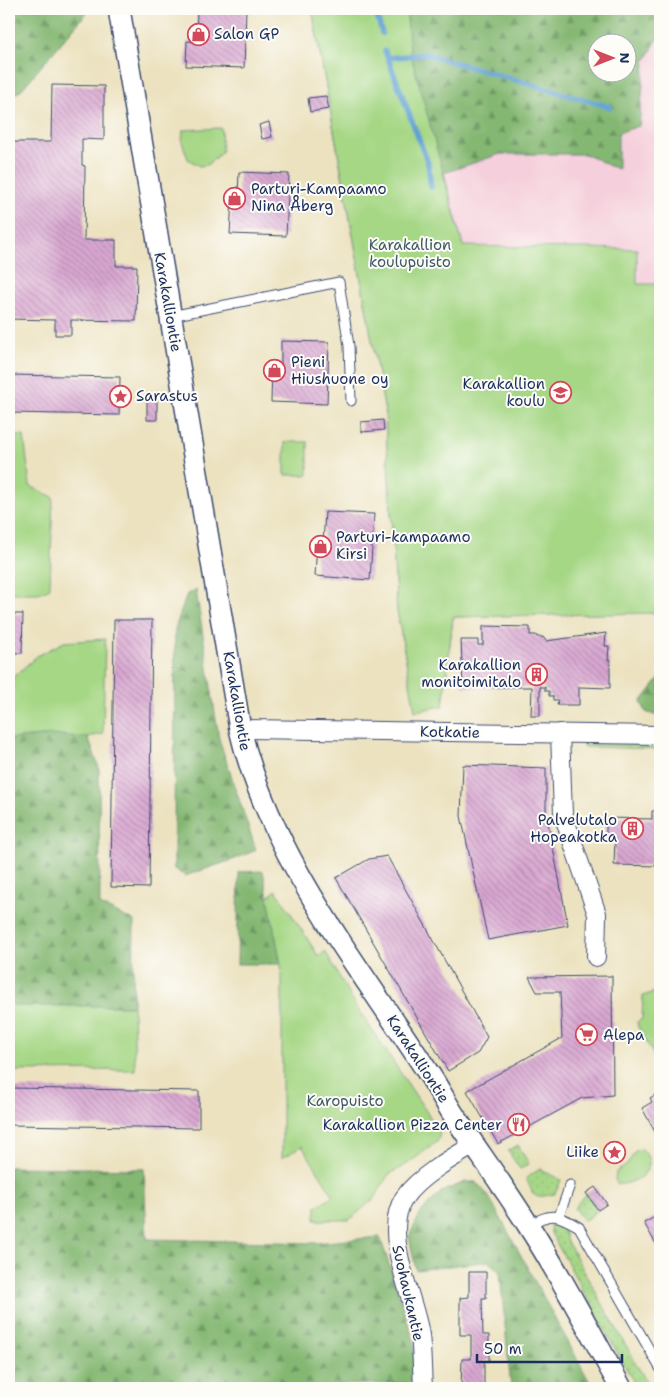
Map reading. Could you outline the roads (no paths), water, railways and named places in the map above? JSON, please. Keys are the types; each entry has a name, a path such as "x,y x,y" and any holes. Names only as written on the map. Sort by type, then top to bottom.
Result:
{"street":[{"name":"Karakalliontie","path":"119,9 240,729 247,759 296,868 342,945 429,1073 528,1226 621,1388"},
{"name":"Kotkatie","path":"240,729 660,735"},
{"path":"560,733 563,814 597,914 596,957"},
{"name":"Suohaukantie","path":"423,1388 420,1335 400,1258 396,1237 396,1218 405,1198 420,1182 449,1160 474,1145"}],"lane":[{"path":"170,316 339,282 349,346 350,401"},
{"path":"559,1216 570,1185"},
{"path":"528,1226 544,1216 559,1216 582,1230 660,1368"}],"waterway":[{"path":"375,9 382,33"},
{"path":"385,51 428,163 431,187"},
{"path":"388,58 425,54 610,107"}],"place":[{"name":"Salon GP","path":"198,34"},
{"name":"Parturi-Kampaamo Nina Åberg","path":"235,198"},
{"name":"Pieni Hiushuone oy","path":"275,371"},
{"name":"Karakallion koulu","path":"561,393"},
{"name":"Sarastus","path":"120,396"},
{"name":"Parturi-kampaamo Kirsi","path":"320,546"},
{"name":"Karakallion monitoimitalo","path":"537,674"},
{"name":"Palvelutalo Hopeakotka","path":"633,829"},
{"name":"Alepa","path":"587,1035"},
{"name":"Karakallion Pizza Center","path":"518,1125"},
{"name":"Liike","path":"615,1152"}],"park label":[{"name":"Karakallion koulupuisto","path":"410,254"},
{"name":"Karopuisto","path":"345,1101"}]}
